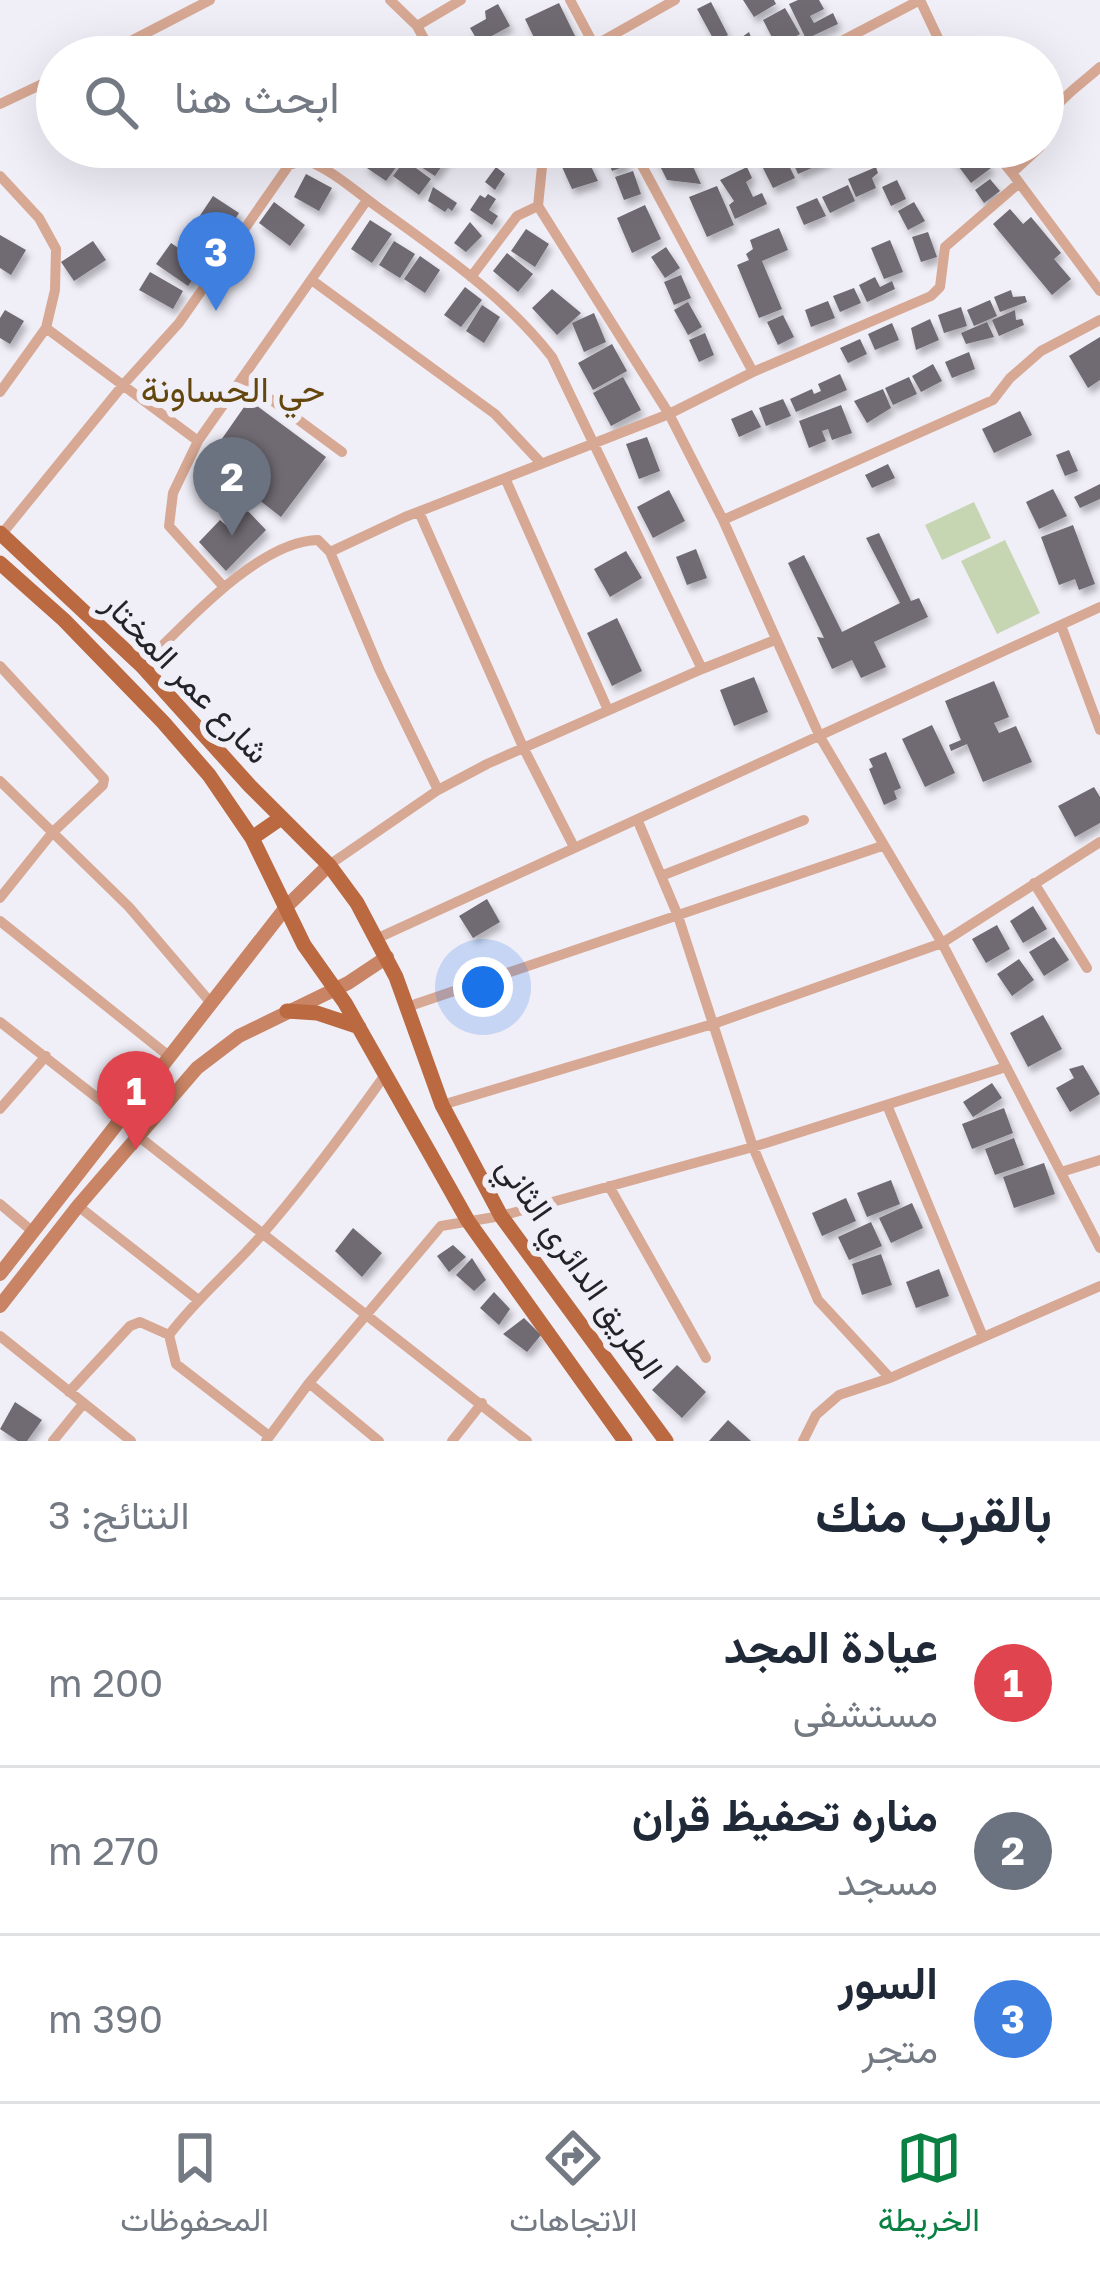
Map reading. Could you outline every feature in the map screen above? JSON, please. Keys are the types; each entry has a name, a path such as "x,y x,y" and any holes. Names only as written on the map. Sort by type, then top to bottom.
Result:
{"main road":[{"name":"شارع عمر المختار","path":"1,534 142,666 329,865"},
{"name":"شارع عمر المختار","path":"2,567 64,620 209,775 252,838 287,906"},
{"path":"252,838 281,818"},
{"path":"0,1274 287,906 329,865"},
{"name":"الطريق الدائري الثاني","path":"329,865 378,938 442,1106 501,1216 666,1441"},
{"name":"الطريق الدائري الثاني","path":"287,906 304,945 360,1028 468,1221 625,1441"},
{"path":"0,1306 178,1088 218,1051 387,957"},
{"path":"287,1011 331,1017 360,1028"}],"street":[{"path":"141,36 210,0"},
{"path":"390,0 422,36"},
{"path":"417,26 461,0"},
{"path":"570,0 588,36"},
{"path":"619,36 675,0"},
{"path":"851,36 920,0 937,36"},
{"path":"1064,99 1100,67"},
{"path":"0,104 36,87"},
{"path":"1,534 179,323 287,168"},
{"path":"323,168 471,277 521,320 551,357 701,668"},
{"path":"542,168 538,206 669,414 723,520 820,737 942,943 1100,1248"},
{"path":"643,168 753,372"},
{"path":"1008,168 1100,291"},
{"path":"330,552 539,462 669,414 753,372 931,296 940,287 945,247 1024,168"},
{"path":"0,176 39,218 56,249 55,290 46,328 0,392"},
{"path":"224,586 169,526 172,494 198,442 367,200"},
{"path":"471,277 518,215 538,206"},
{"path":"313,281 495,414 539,462"},
{"path":"723,520 993,400 1041,351 1100,320"},
{"path":"46,328 198,442"},
{"path":"243,379 342,452"},
{"path":"506,478 608,710"},
{"path":"419,512 523,747 574,847"},
{"path":"142,666 224,586 305,540 318,540 330,552 380,671 438,790"},
{"path":"378,938 1100,608"},
{"path":"1062,628 1100,730"},
{"path":"329,865 438,790 523,747 775,640"},
{"path":"0,666 104,779 52,833 0,898"},
{"path":"0,781 129,907 212,1004"},
{"path":"637,819 679,916 753,1147 818,1300 890,1378"},
{"path":"662,876 804,820"},
{"path":"442,1106 716,1023 942,943 1100,842"},
{"path":"407,1007 882,846"},
{"path":"1034,884 1088,968"},
{"path":"0,921 170,1057"},
{"path":"0,1022 123,1118"},
{"path":"0,1109 46,1056"},
{"path":"169,1334 176,1364 268,1439 435,1231 452,1222 501,1216 753,1147 1006,1066"},
{"path":"169,1334 262,1235 386,1075"},
{"path":"887,1105 983,1337"},
{"path":"138,1136 527,1441"},
{"path":"1061,1172 1100,1160"},
{"path":"609,1186 706,1358"},
{"path":"0,1204 32,1231"},
{"path":"78,1206 197,1299"},
{"path":"803,1441 816,1415 838,1395 890,1378 1100,1286"},
{"path":"69,1393 130,1326 140,1322 169,1334"},
{"path":"0,1336 131,1441"},
{"path":"309,1383 379,1441"},
{"path":"452,1441 482,1403"},
{"path":"53,1441 83,1404"}],"green space":[{"path":"974,502 991,538 942,560 925,525"},
{"path":"1005,540 1040,613 997,634 961,561"}],"building":[{"path":"743,0 774,0 776,4 754,17"},
{"path":"819,0 824,9 810,16 814,23 833,13 838,24 805,36 789,4"},
{"path":"711,2 728,35 712,36 697,9"},
{"path":"559,3 575,36 533,36 525,19"},
{"path":"498,4 510,26 492,36 475,36 470,28 486,19 485,11"},
{"path":"785,8 800,34 771,36 763,20"},
{"path":"367,168 396,168 386,181"},
{"path":"399,168 416,168 431,179 419,195 393,176"},
{"path":"495,168 505,174 495,190 485,182"},
{"path":"562,168 592,168 598,181 572,189"},
{"path":"661,168 694,168 701,184 667,180"},
{"path":"747,168 752,178 746,182 753,197 762,193 767,204 735,219 729,205 734,201 720,180"},
{"path":"763,168 790,168 795,178 773,188"},
{"path":"874,168 878,173 872,178 876,188 856,197 848,179"},
{"path":"960,168 991,168 971,183"},
{"path":"633,171 641,194 624,200 615,177"},
{"path":"306,174 332,188 319,211 294,197"},
{"path":"990,179 1000,191 984,203 975,190"},
{"path":"897,180 906,199 891,206 882,187"},
{"path":"848,185 855,201 830,213 822,197"},
{"path":"717,186 734,225 707,237 689,197"},
{"path":"433,187 457,203 452,211 445,212 428,201"},
{"path":"480,195 496,199 489,210 498,216 492,225 470,210"},
{"path":"213,196 239,213 223,238 197,220"},
{"path":"817,198 826,216 804,225 796,207"},
{"path":"274,202 305,225 290,246 259,223"},
{"path":"914,202 925,221 908,230 898,211"},
{"path":"645,205 661,239 632,253 617,218"},
{"path":"1010,209 1023,224 1031,217 1061,253 1054,259 1071,279 1052,295 993,224"},
{"path":"370,220 392,234 372,263 351,249"},
{"path":"470,222 482,236 466,252 454,243"},
{"path":"779,228 788,250 762,261 782,309 759,318 737,265 749,260 750,240"},
{"path":"526,229 549,244 535,267 511,251"},
{"path":"928,232 937,257 921,262 912,237"},
{"path":"0,235 26,250 11,275 0,268"},
{"path":"890,240 903,272 884,279 871,248"},
{"path":"93,241 106,260 74,281 61,262"},
{"path":"394,241 415,254 400,278 379,265"},
{"path":"171,243 203,265 188,286 156,264"},
{"path":"666,247 680,268 665,278 651,257"},
{"path":"507,253 533,274 518,292 493,271"},
{"path":"420,256 440,270 425,293 404,279"},
{"path":"150,272 183,291 173,309 139,290"},
{"path":"681,275 691,298 674,305 664,282"},
{"path":"875,277 880,287 892,281 895,289 867,302 859,285"},
{"path":"465,287 482,300 461,327 444,315"},
{"path":"854,288 861,303 840,312 833,296"},
{"path":"552,289 581,313 557,335 532,308"},
{"path":"1011,290 1013,297 1025,296 1027,302 1000,312 994,297"},
{"path":"990,300 997,316 974,326 967,310"},
{"path":"828,301 835,318 811,327 805,310"},
{"path":"688,302 702,327 688,335 674,310"},
{"path":"482,305 500,317 484,343 466,331"},
{"path":"961,307 967,326 944,333 938,315"},
{"path":"5,310 24,321 10,344 0,338"},
{"path":"1015,310 1016,320 1022,319 1024,325 999,336 992,320"},
{"path":"594,313 606,342 584,352 572,323"},
{"path":"783,315 794,337 778,345 767,322"},
{"path":"930,319 939,340 916,350 911,328"},
{"path":"987,322 994,337 966,344 961,333"},
{"path":"892,323 899,340 875,350 868,334"},
{"path":"705,333 714,355 699,362 689,340"},
{"path":"1100,337 1100,380 1088,388 1069,356"},
{"path":"860,339 867,354 848,363 840,348"},
{"path":"612,344 627,371 593,390 578,363"},
{"path":"969,352 975,369 952,378 945,362"},
{"path":"933,364 942,381 921,392 912,376"},
{"path":"840,374 847,390 796,412 790,399 812,389 814,394 821,391 818,384"},
{"path":"623,377 641,410 611,426 593,393"},
{"path":"909,377 917,394 893,405 885,388"},
{"path":"883,389 891,408 867,423 854,401"},
{"path":"783,399 791,416 766,426 759,408"},
{"path":"249,400 326,457 281,517 240,485 244,477 212,453"},
{"path":"841,405 852,433 832,440 828,429 822,431 826,441 809,448 799,421"},
{"path":"752,410 761,427 739,437 731,419"},
{"path":"1020,411 1032,435 994,453 982,429"},
{"path":"647,437 660,471 639,479 626,444"},
{"path":"1069,450 1078,471 1065,476 1056,455"},
{"path":"888,464 895,478 872,488 865,475"},
{"path":"1100,484 1100,499 1080,508 1074,497"},
{"path":"1053,489 1067,516 1039,529 1026,502"},
{"path":"669,490 685,521 653,538 637,507"},
{"path":"244,507 266,530 226,571 199,542 220,520 228,527"},
{"path":"1073,525 1095,584 1079,590 1075,579 1059,585 1041,537"},
{"path":"879,533 911,601 919,598 928,617 874,642 886,667 861,678 852,660 832,669 817,637 824,638 788,563 804,555 842,632 900,603 866,538"},
{"path":"696,549 707,578 687,585 676,557"},
{"path":"626,551 642,578 610,597 594,569"},
{"path":"617,618 642,671 612,686 587,633"},
{"path":"754,677 768,712 734,726 720,690"},
{"path":"994,681 1009,717 994,723 999,733 1016,726 1032,762 983,782 967,744 951,751 949,745 961,740 945,701"},
{"path":"932,725 955,773 925,787 902,739"},
{"path":"886,752 901,788 894,791 897,799 884,805 869,759"},
{"path":"1094,787 1100,797 1100,823 1075,837 1058,806"},
{"path":"487,899 500,922 473,938 459,916"},
{"path":"1033,906 1047,929 1023,943 1010,921"},
{"path":"997,925 1010,949 986,963 972,939"},
{"path":"1054,937 1069,960 1044,976 1029,952"},
{"path":"1019,959 1034,980 1012,996 997,974"},
{"path":"1043,1015 1062,1049 1028,1067 1010,1033"},
{"path":"1083,1065 1100,1094 1070,1112 1056,1088 1074,1078 1069,1069"},
{"path":"992,1083 1002,1098 973,1117 963,1102"},
{"path":"1004,1108 1013,1133 972,1149 962,1124"},
{"path":"1014,1138 1024,1165 995,1175 985,1149"},
{"path":"1044,1163 1055,1194 1014,1208 1003,1177"},
{"path":"891,1180 900,1204 867,1217 857,1193"},
{"path":"846,1198 856,1221 822,1236 812,1213"},
{"path":"912,1203 923,1228 891,1243 879,1218"},
{"path":"871,1222 882,1246 849,1260 838,1237"},
{"path":"353,1228 382,1253 362,1277 335,1251"},
{"path":"453,1245 466,1257 449,1272 437,1256"},
{"path":"881,1254 892,1285 862,1295 852,1264"},
{"path":"472,1258 486,1280 474,1291 456,1275"},
{"path":"939,1269 949,1296 916,1308 906,1282"},
{"path":"494,1292 510,1309 499,1325 480,1308"},
{"path":"524,1318 541,1335 527,1352 503,1334"},
{"path":"677,1365 706,1392 682,1418 652,1390"},
{"path":"15,1402 42,1420 27,1441 18,1441 0,1429"},
{"path":"728,1420 751,1441 709,1441"}],"place":[{"name":"السور","path":"216,311"},
{"name":"مناره تحفيظ قران","path":"232,536"},
{"name":"عيادة المجد","path":"136,1150"}],"district":[{"name":"حي الحساونة","path":"233,388"}]}
